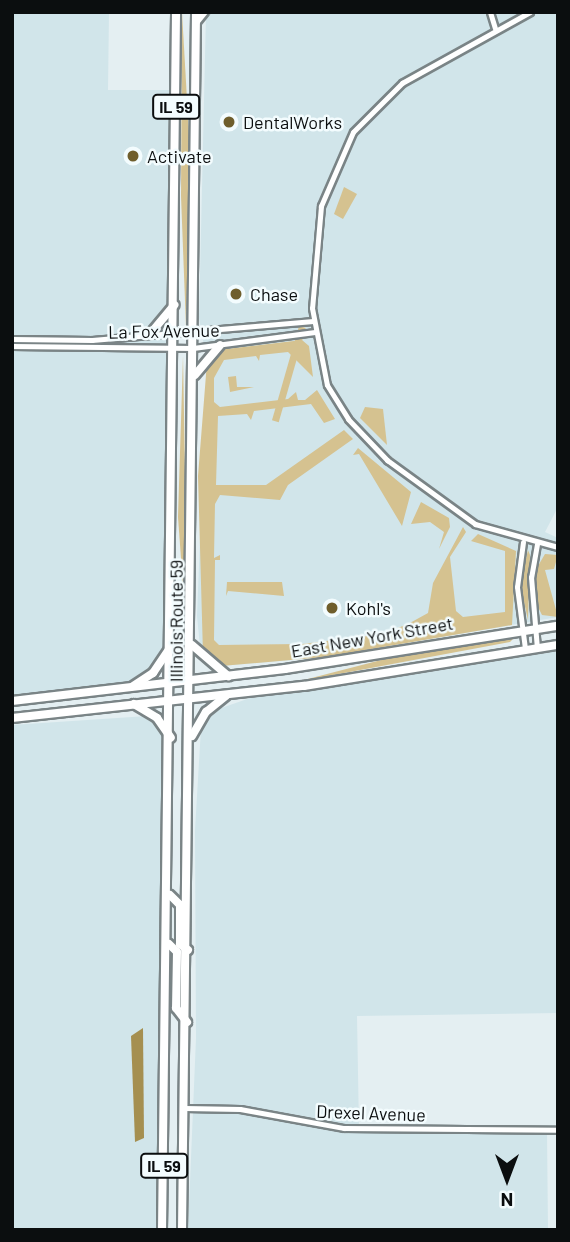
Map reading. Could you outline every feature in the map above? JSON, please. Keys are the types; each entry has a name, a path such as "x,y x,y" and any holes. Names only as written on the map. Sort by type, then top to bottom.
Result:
{"main road":[{"name":"Illinois Route 59","path":"162,1230 170,895 176,12"},
{"name":"Illinois Route 59","path":"182,1230 191,738 196,12"},
{"path":"150,334 174,305"},
{"path":"193,377 220,345"},
{"name":"East New York Street","path":"12,701 228,676 558,626"},
{"path":"192,645 228,676"},
{"name":"East New York Street","path":"12,718 229,695 558,645"},
{"path":"133,687 153,673 171,646"},
{"path":"191,738 206,712 229,695"},
{"path":"134,704 157,719 171,738"},
{"name":"IL 59","path":"170,895 180,905 180,944 188,950"},
{"name":"IL 59","path":"169,944 177,953 176,1008 187,1022"}],"street":[{"path":"196,23 205,12"},
{"path":"490,12 495,28"},
{"path":"505,12 509,22"},
{"path":"530,12 495,28 402,83 353,132 321,206 313,321 335,401 376,449 452,511 523,542 558,547"},
{"name":"La Fox Avenue","path":"12,339 194,334 313,321"},
{"name":"La Fox Avenue","path":"12,346 193,348 315,332"},
{"path":"523,542 517,587 525,649"},
{"path":"537,544 531,577 537,648"},
{"name":"Drexel Avenue","path":"185,1108 240,1109 344,1128 558,1130"}],"shaded area":[{"path":"12,12 109,12 108,90 169,90 164,656 158,671 138,681 12,696"},
{"path":"182,12 190,152 186,327 181,196"},
{"path":"558,12 558,507 545,532 558,538 558,617 325,657 221,666 200,647 197,616 207,362 199,318 206,13"},
{"path":"344,187 357,194 343,219 334,214"},
{"path":"299,326 306,328 279,422 272,420"},
{"path":"302,340 309,346 313,377 288,352 260,355 259,361 256,356 224,360 214,378 214,402 220,407 288,399 296,392 298,400 305,400 317,390 335,419 324,423 311,404 254,411 251,420 247,414 218,416 216,485 266,485 344,430 353,439 288,485 280,500 220,495 215,504 214,558 220,555 220,560 215,560 214,640 219,645 302,644 382,634 408,624 428,613 433,583 463,527 466,532 450,557 456,611 463,617 505,612 505,551 471,541 478,534 516,551 512,625 325,657 221,666 203,654 198,476 207,362 218,350"},
{"path":"183,356 186,528 183,586 178,517"},
{"path":"236,376 237,387 254,387 230,392 228,377"},
{"path":"365,407 383,409 387,445 360,418"},
{"path":"358,448 411,492 402,526 359,454 353,455"},
{"path":"421,502 449,518 450,527 439,549 444,532 430,522 411,524"},
{"path":"528,550 530,555 528,620 520,584"},
{"path":"545,554 558,555 554,569 545,570 558,617 542,615 537,605 535,571"},
{"path":"227,582 282,582 284,596 228,591 226,596"},
{"path":"515,637 510,642 296,682 416,651"},
{"path":"558,651 558,1013 357,1016 359,1129 547,1132 548,1230 188,1230 196,1038 195,830 201,728 210,712 250,698"},
{"path":"147,716 161,730 165,758 158,1230 12,1230 12,725"},
{"path":"143,1028 144,1138 135,1142 131,1036"}],"place":[{"name":"DentalWorks","path":"229,122"},
{"name":"Activate","path":"133,156"},
{"name":"Chase","path":"236,294"},
{"name":"Kohl's","path":"332,608"}]}
